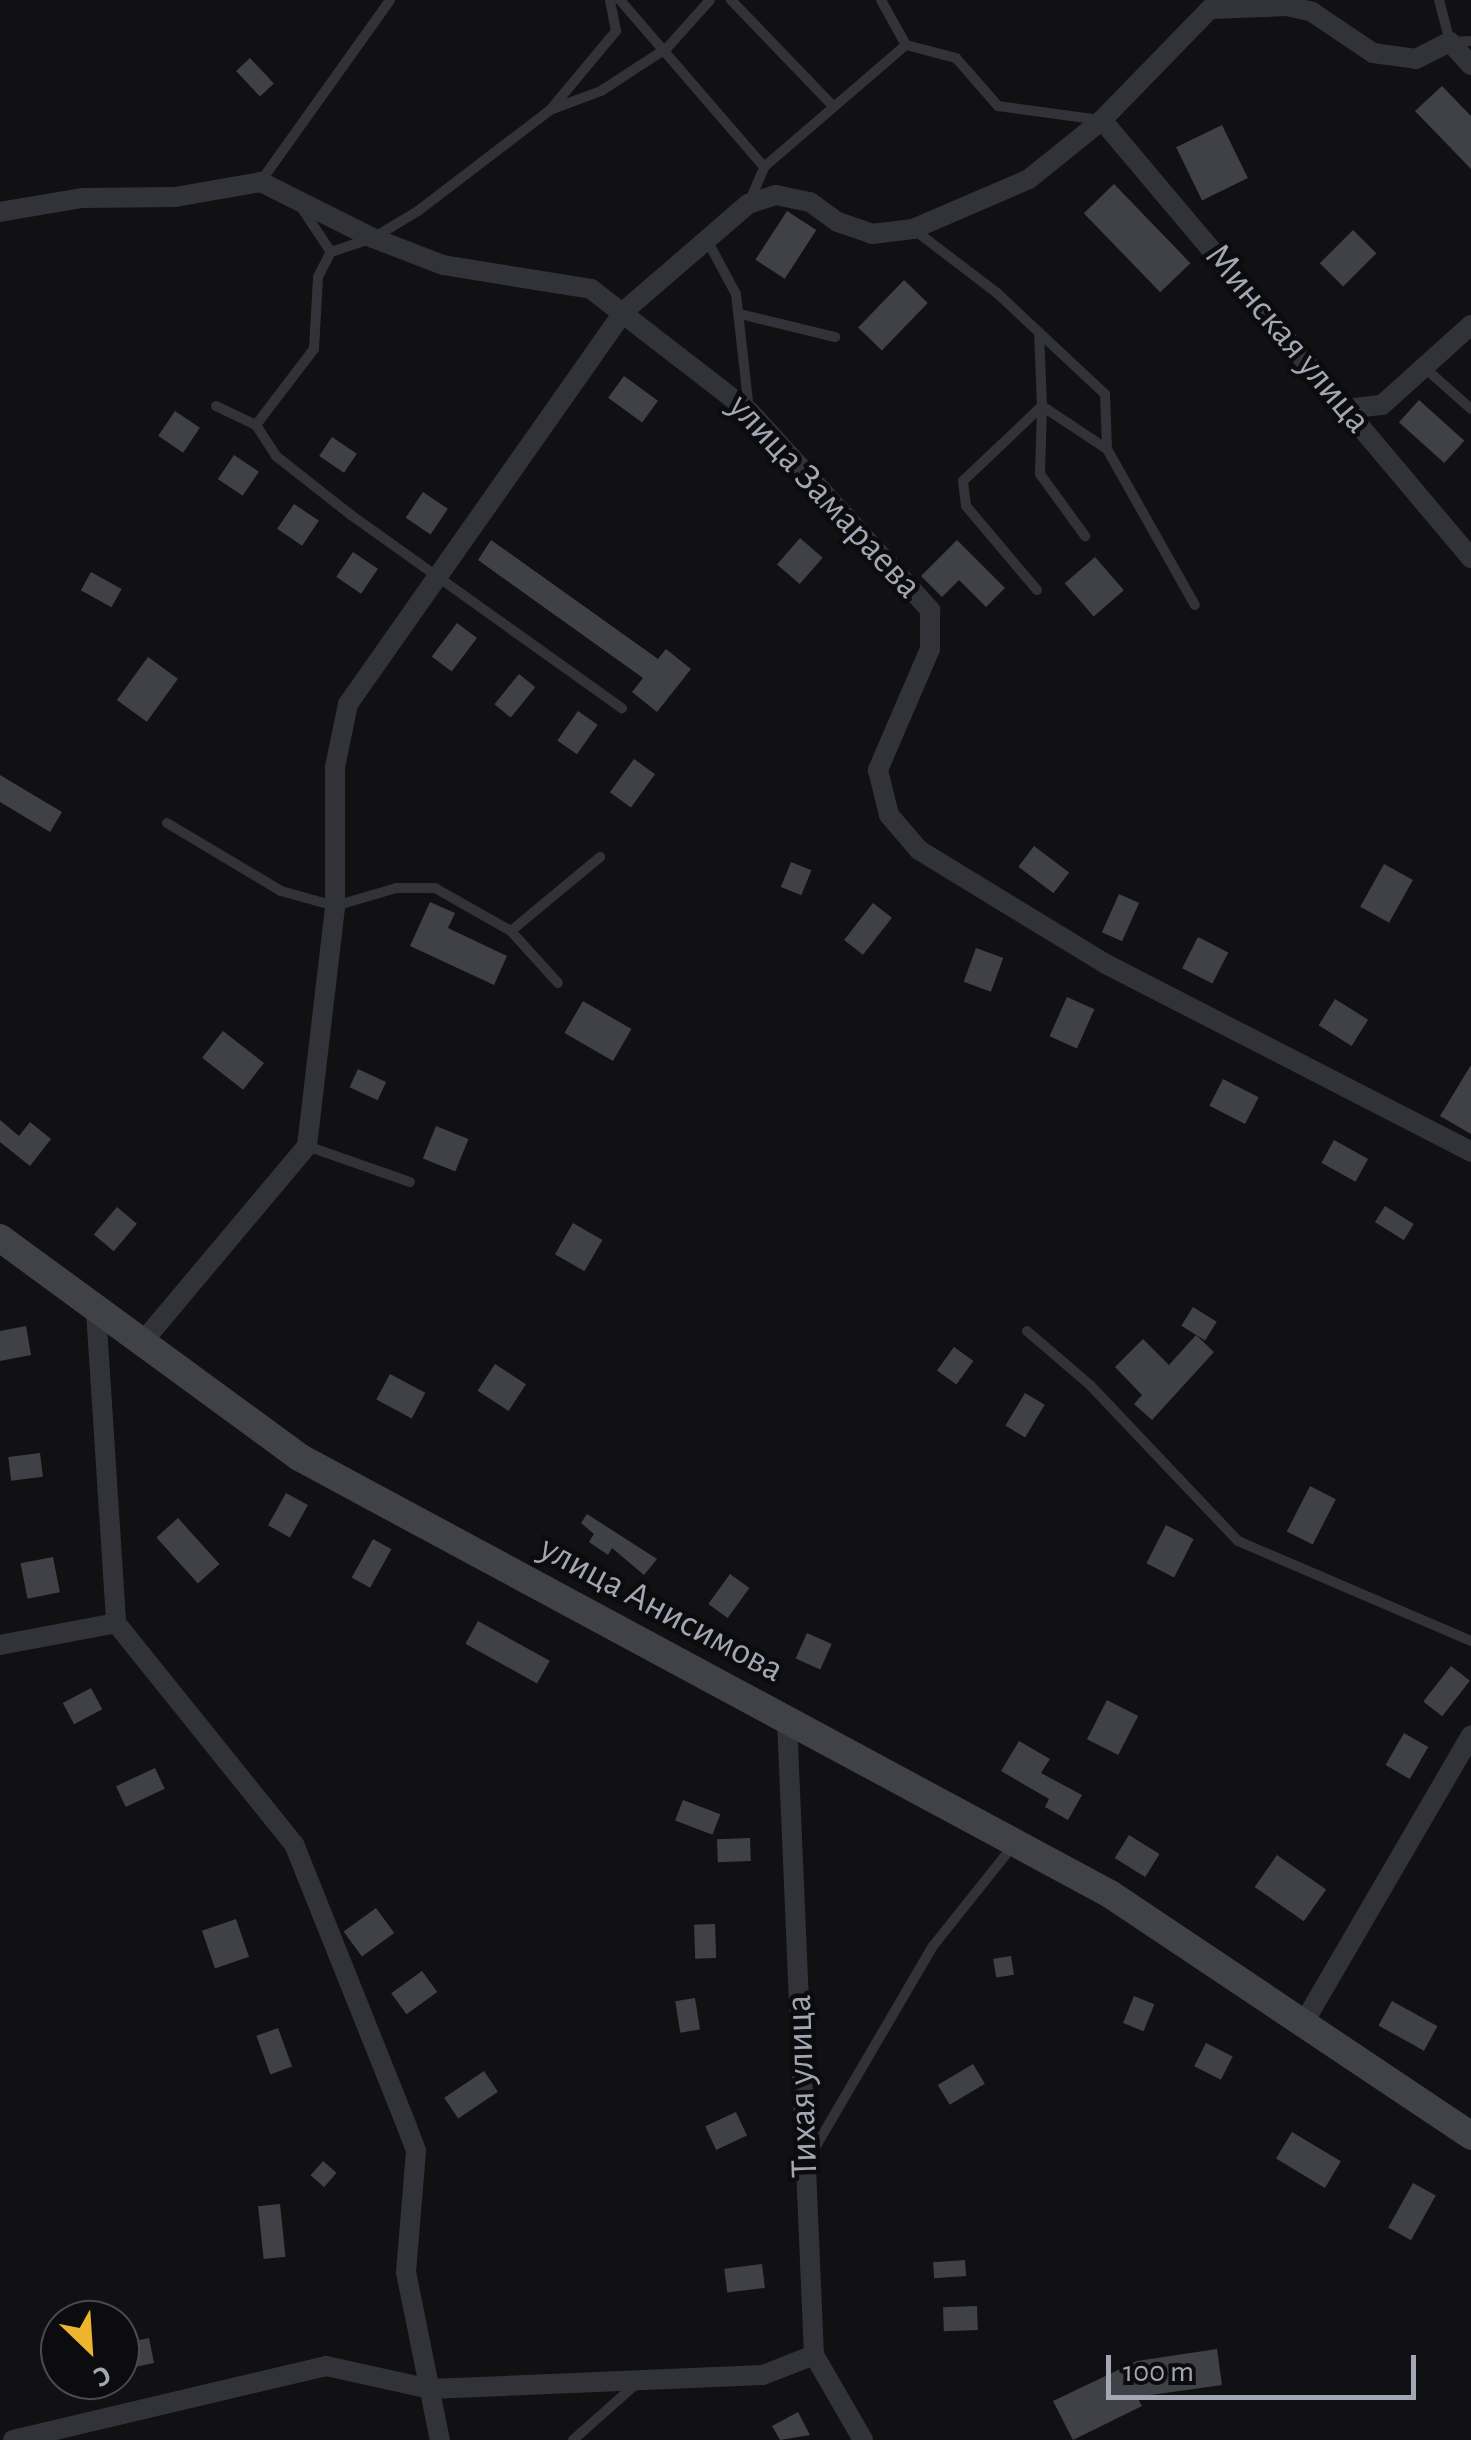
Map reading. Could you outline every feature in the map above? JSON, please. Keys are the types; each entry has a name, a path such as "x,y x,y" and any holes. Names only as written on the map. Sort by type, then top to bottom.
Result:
{"street":[{"path":"140,1345 307,1146 334,906 335,768 348,704 623,312 748,204 776,195 810,202 838,222 872,234 912,229 1029,179 1102,120 1212,4 1287,6 1312,12 1373,52 1416,58 1460,41 1471,66"},
{"name":"Минская улица","path":"1102,120 1471,558"},
{"name":"улица Замараева","path":"261,182 292,194 372,238 444,265 577,282 623,312 750,412 930,610 930,649 878,770 889,816 904,835 992,898 1104,963 1471,1152"},
{"path":"0,212 82,198 175,197 261,182"},
{"path":"1346,409 1382,404 1426,370 1471,324"},
{"name":"улица Анисимова","path":"0,1238 140,1345 299,1457 1110,1894 1471,2136"},
{"path":"96,1311 116,1623 294,1844 416,2152 406,2272 440,2440"},
{"path":"0,1645 116,1623"},
{"name":"Тихая улица","path":"787,1720 814,2356 863,2440"},
{"path":"1303,2024 1471,1735"},
{"path":"12,2440 326,2366 431,2389 763,2375 814,2356"}],"lane":[{"path":"261,182 390,0"},
{"path":"256,425 314,349 318,278 331,252 372,238 418,211 550,110 616,30 610,0"},
{"path":"620,0 667,48 764,166"},
{"path":"550,110 600,90 667,48 710,0"},
{"path":"731,0 832,105"},
{"path":"881,0 906,45 956,58 998,106 1102,120"},
{"path":"1439,0 1460,41"},
{"path":"748,204 764,166 906,45"},
{"path":"292,194 331,252"},
{"path":"912,229 1038,332 1105,394 1107,449"},
{"path":"706,239 740,314 750,412"},
{"path":"740,314 834,337"},
{"path":"1038,332 1040,474 1085,536"},
{"path":"1426,370 1471,409"},
{"path":"216,406 256,425 276,456 622,708"},
{"path":"1042,406 1107,449 1195,604"},
{"path":"1037,590 966,506 963,481 1042,406"},
{"path":"167,823 281,891 334,906 396,888 435,888 512,931 558,982"},
{"path":"512,931 600,856"},
{"path":"307,1146 410,1182"},
{"path":"1027,1331 1090,1385 1238,1541 1471,1641"},
{"path":"806,2163 933,1946 1015,1843"},
{"path":"573,2440 642,2378"}],"building":[{"path":"250,58 274,84 260,97 236,71"},
{"path":"1442,86 1471,116 1471,169 1415,111"},
{"path":"1222,125 1248,178 1202,200 1176,147"},
{"path":"1114,184 1190,263 1160,292 1084,213"},
{"path":"787,211 816,230 785,279 755,260"},
{"path":"1353,230 1376,253 1343,287 1320,263"},
{"path":"904,280 928,303 882,350 858,327"},
{"path":"624,376 658,401 642,423 608,398"},
{"path":"1419,400 1464,441 1444,463 1399,422"},
{"path":"175,411 200,428 183,453 158,436"},
{"path":"332,437 357,454 344,473 319,456"},
{"path":"234,455 259,472 243,496 218,479"},
{"path":"423,492 448,509 431,534 406,518"},
{"path":"294,504 319,521 302,546 277,529"},
{"path":"800,538 823,558 800,584 777,564"},
{"path":"491,540 658,659 666,649 691,669 657,712 632,692 643,678 478,560"},
{"path":"957,540 1005,588 986,607 959,580 942,597 921,576"},
{"path":"353,552 378,569 361,594 336,577"},
{"path":"1095,557 1124,590 1094,616 1065,583"},
{"path":"91,572 122,589 111,607 81,590"},
{"path":"457,623 477,638 452,672 432,657"},
{"path":"148,657 178,679 147,722 117,700"},
{"path":"519,674 535,687 511,718 494,704"},
{"path":"578,711 598,725 577,754 557,740"},
{"path":"634,759 655,774 631,807 610,792"},
{"path":"0,775 62,812 50,832 0,802"},
{"path":"1034,846 1069,872 1053,893 1018,867"},
{"path":"791,862 811,870 801,895 781,887"},
{"path":"1384,864 1413,880 1389,923 1360,907"},
{"path":"1119,894 1139,903 1122,941 1102,932"},
{"path":"430,902 455,913 448,928 507,956 494,985 410,946"},
{"path":"873,903 892,918 863,955 844,940"},
{"path":"1198,937 1228,952 1212,984 1182,968"},
{"path":"976,948 1003,958 991,992 964,982"},
{"path":"1067,997 1094,1009 1077,1048 1050,1036"},
{"path":"1335,999 1368,1020 1352,1046 1319,1025"},
{"path":"583,1001 631,1029 613,1061 564,1033"},
{"path":"223,1031 264,1063 243,1090 202,1058"},
{"path":"1471,1065 1471,1134 1440,1116"},
{"path":"358,1069 386,1082 378,1100 350,1087"},
{"path":"1223,1079 1259,1097 1245,1124 1209,1106"},
{"path":"0,1120 19,1136 30,1122 51,1139 30,1166 0,1142"},
{"path":"436,1126 468,1139 455,1172 423,1158"},
{"path":"1334,1140 1368,1159 1356,1182 1321,1163"},
{"path":"1385,1206 1414,1224 1404,1240 1375,1222"},
{"path":"117,1207 137,1224 114,1251 94,1235"},
{"path":"573,1223 602,1240 584,1271 555,1254"},
{"path":"1193,1307 1217,1322 1205,1340 1181,1326"},
{"path":"26,1326 31,1355 0,1361 0,1331"},
{"path":"1196,1335 1214,1352 1152,1420 1134,1404 1142,1395 1115,1367 1143,1339 1169,1365"},
{"path":"954,1347 973,1361 956,1385 937,1370"},
{"path":"495,1364 526,1384 509,1411 478,1391"},
{"path":"390,1374 425,1393 412,1418 376,1400"},
{"path":"1025,1393 1045,1405 1025,1437 1005,1426"},
{"path":"40,1453 43,1477 11,1481 8,1457"},
{"path":"1310,1486 1336,1499 1313,1545 1287,1531"},
{"path":"286,1493 308,1505 290,1537 268,1525"},
{"path":"587,1514 657,1559 644,1575 612,1548 608,1555 589,1542 594,1534 581,1523"},
{"path":"178,1518 219,1564 198,1583 156,1537"},
{"path":"1166,1525 1194,1539 1174,1577 1146,1563"},
{"path":"373,1539 391,1549 370,1588 352,1577"},
{"path":"53,1557 60,1592 27,1599 21,1563"},
{"path":"730,1574 749,1588 728,1618 708,1604"},
{"path":"478,1621 550,1661 537,1683 465,1644"},
{"path":"807,1633 832,1644 820,1670 796,1659"},
{"path":"1451,1666 1470,1681 1442,1716 1423,1701"},
{"path":"91,1688 102,1709 74,1724 63,1703"},
{"path":"1107,1700 1138,1716 1118,1755 1087,1739"},
{"path":"1404,1733 1428,1747 1410,1779 1386,1765"},
{"path":"1019,1741 1050,1759 1041,1773 1082,1795 1068,1820 1045,1807 1049,1799 1001,1771"},
{"path":"155,1768 165,1789 126,1807 116,1786"},
{"path":"683,1800 720,1814 712,1835 675,1821"},
{"path":"1129,1835 1160,1854 1145,1877 1115,1858"},
{"path":"750,1838 751,1861 718,1862 717,1839"},
{"path":"1277,1855 1326,1889 1304,1921 1255,1887"},
{"path":"376,1908 394,1933 362,1957 344,1932"},
{"path":"236,1919 249,1957 215,1969 202,1931"},
{"path":"715,1924 716,1958 695,1959 694,1925"},
{"path":"1011,1956 1014,1975 996,1978 993,1959"},
{"path":"422,1971 437,1992 407,2014 391,1993"},
{"path":"1134,1996 1154,2004 1144,2031 1123,2023"},
{"path":"695,1998 700,2030 680,2033 675,2001"},
{"path":"1392,2001 1437,2026 1424,2051 1378,2025"},
{"path":"278,2028 292,2067 270,2074 256,2036"},
{"path":"1206,2043 1233,2057 1221,2080 1194,2066"},
{"path":"973,2064 985,2084 950,2105 938,2085"},
{"path":"484,2071 498,2092 458,2119 444,2098"},
{"path":"736,2112 747,2136 716,2150 705,2126"},
{"path":"1292,2132 1341,2161 1325,2188 1276,2159"},
{"path":"323,2161 337,2173 324,2187 311,2175"},
{"path":"1413,2183 1436,2196 1411,2240 1388,2228"},
{"path":"280,2204 286,2257 264,2259 258,2206"},
{"path":"965,2260 966,2276 934,2278 933,2262"},
{"path":"762,2264 765,2288 727,2292 724,2269"},
{"path":"977,2306 978,2330 944,2331 943,2307"},
{"path":"149,2338 154,2363 140,2366 140,2340"},
{"path":"1217,2349 1222,2385 1137,2397 1142,2406 1073,2440 1053,2401 1137,2361"},
{"path":"798,2412 810,2435 780,2440 772,2426"}]}
